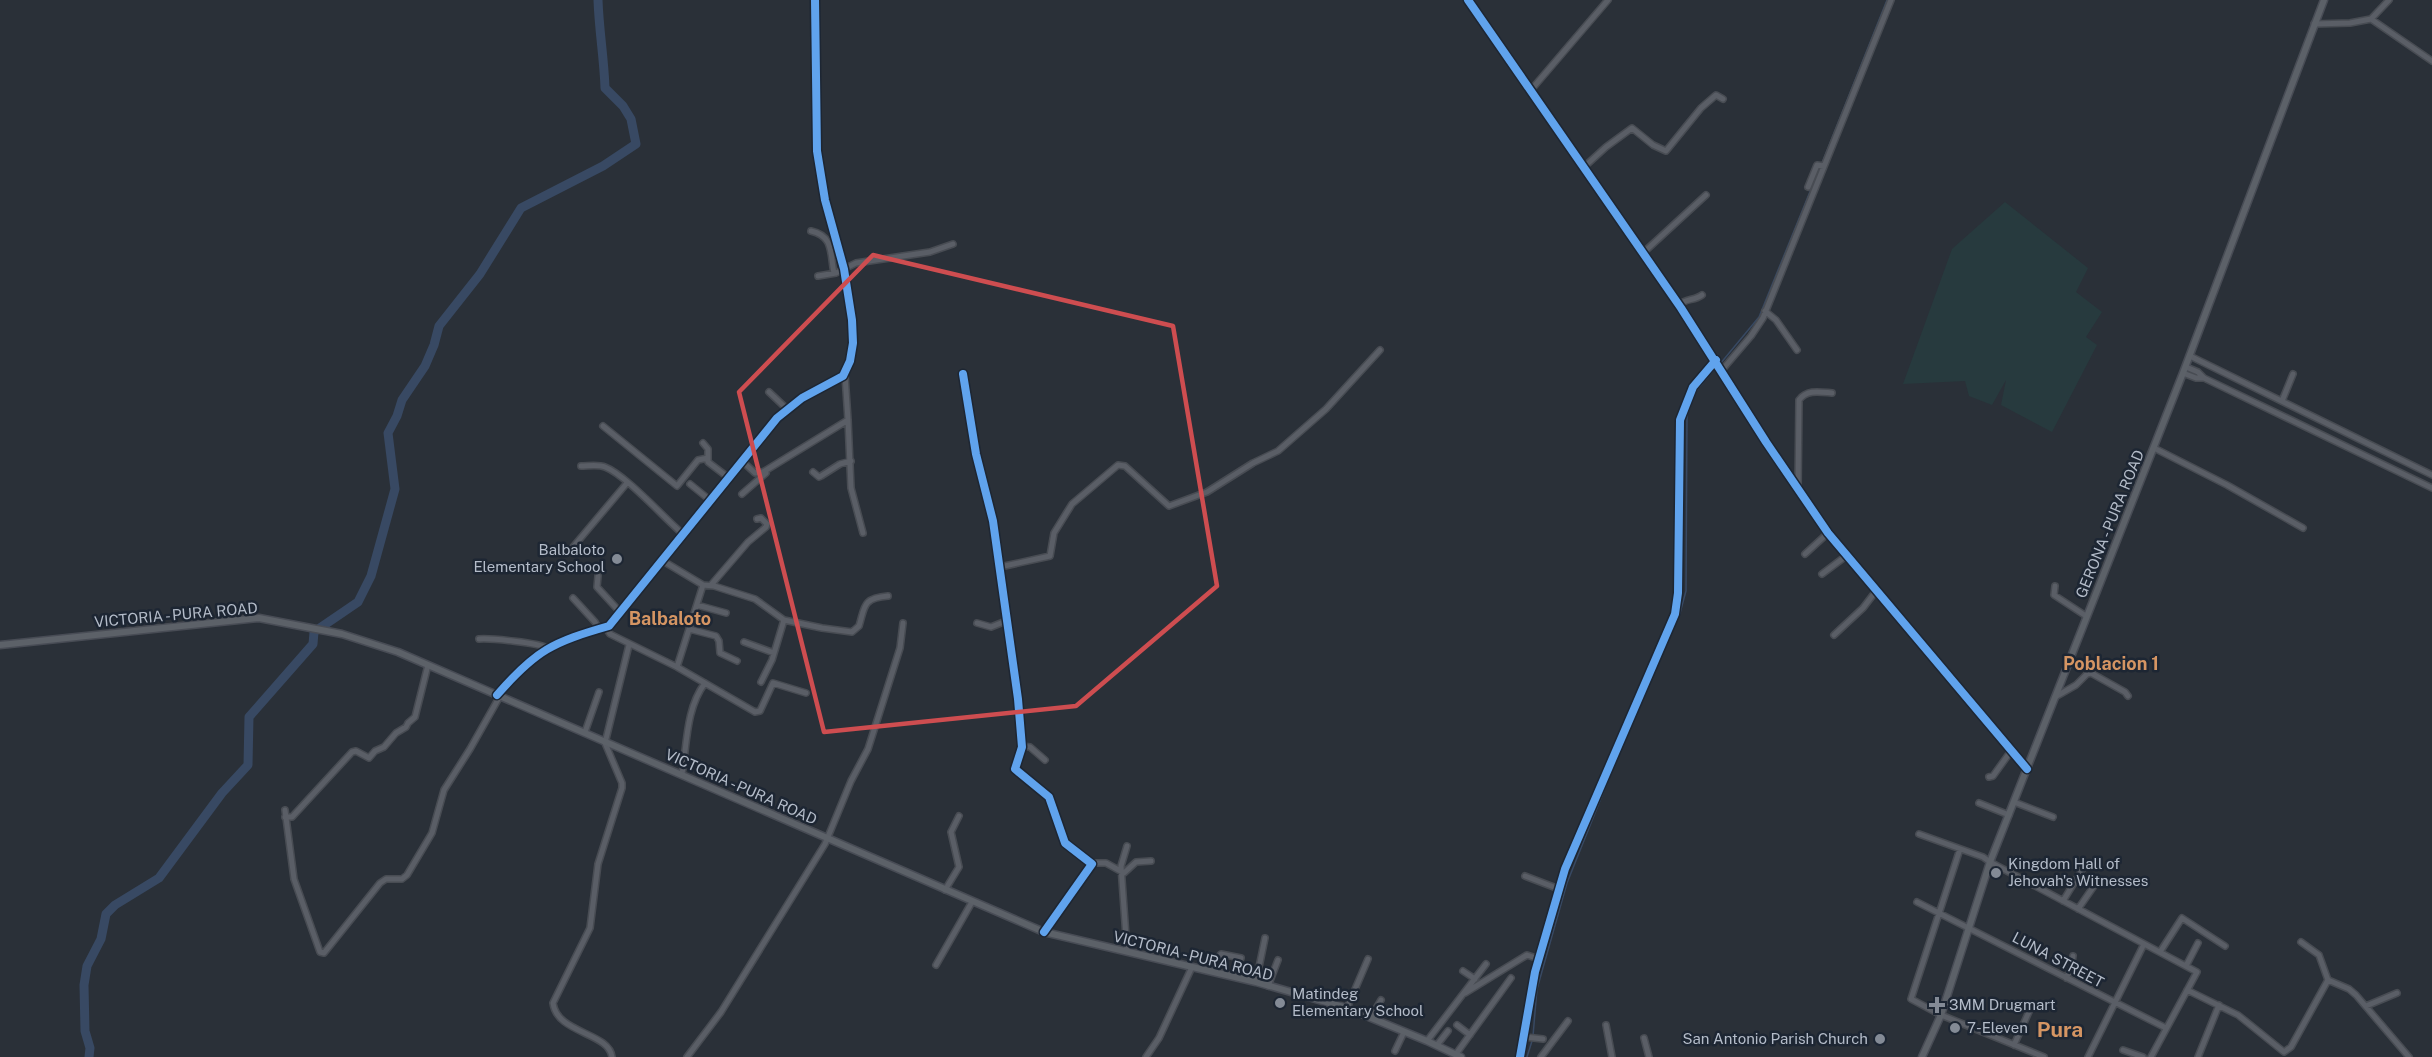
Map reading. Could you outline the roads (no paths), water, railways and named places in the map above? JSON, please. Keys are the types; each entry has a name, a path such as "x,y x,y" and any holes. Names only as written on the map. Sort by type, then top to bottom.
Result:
{"main road":[{"name":"GERONA - PURA ROAD","path":"1922,1057 1941,1015 1990,862 2185,370 2324,0"},
{"name":"VICTORIA - PURA ROAD","path":"0,645 259,618 303,625 381,645 1044,932 1256,982 1347,1008 1459,1056"}],"street":[{"path":"815,0 817,151 825,200 844,270 854,338 845,375 851,461 850,488 863,533"},
{"path":"1468,0 1716,360 1828,533 2027,769"},
{"path":"1531,90 1608,0"},
{"path":"1722,370 1751,336 1766,311 1822,166 1891,0"},
{"path":"2314,24 2350,23 2371,19 2388,0"},
{"path":"2371,19 2432,61"},
{"path":"1584,167 1632,128 1666,152 1701,108 1716,95 1723,99"},
{"path":"1808,187 1816,166 1822,166"},
{"path":"1643,253 1706,195"},
{"path":"811,231 820,234 829,242 834,273"},
{"path":"818,276 844,270 856,263 930,252 953,244"},
{"path":"1678,305 1684,300 1696,299 1702,295"},
{"path":"1766,311 1776,320 1797,350"},
{"path":"1000,567 1050,556 1054,533 1072,504 1118,465 1125,466 1169,506 1207,492 1258,460 1278,451 1326,409 1380,350"},
{"path":"2190,356 2432,475"},
{"path":"1520,1057 1539,959 1559,890 1588,813 1674,614 1679,583 1680,420 1693,387 1716,360"},
{"path":"2185,370 2196,378 2204,378 2432,488"},
{"path":"963,374 976,454 993,521 1019,704 1022,746 1015,769 1047,795 1065,843 1091,863 1106,863 1125,873 1136,862 1151,861"},
{"path":"2282,400 2293,374"},
{"path":"285,810 294,879 320,952 324,953 380,883 386,879 402,879 407,875 432,833 444,790 470,750 498,695 522,666 547,648 579,634 609,626 774,422 787,409 845,375"},
{"path":"768,392 787,409"},
{"path":"1798,489 1799,400 1801,396 1810,393 1832,393"},
{"path":"742,461 759,474 848,420"},
{"path":"603,426 677,486 698,460 708,459"},
{"path":"703,443 708,449 709,463 729,478"},
{"path":"2154,448 2228,485 2303,528"},
{"path":"813,472 819,477 840,464 851,461"},
{"path":"742,494 776,464"},
{"path":"581,466 602,466 627,483 684,536"},
{"path":"568,553 627,483"},
{"path":"690,484 711,501"},
{"path":"711,585 748,542 766,527 767,524 761,518 757,519"},
{"path":"1805,554 1828,533"},
{"path":"1822,574 1846,556"},
{"path":"663,561 703,585 711,585 755,599 784,620 822,628 852,632 859,627 860,615 868,603 875,598 888,596"},
{"path":"598,576 597,587 620,612"},
{"path":"677,668 703,585"},
{"path":"2055,586 2053,592 2056,597 2086,616"},
{"path":"1834,635 1863,608 1876,591"},
{"path":"573,598 592,618 598,630 609,633 758,712 773,683 806,693"},
{"path":"697,605 726,613"},
{"path":"761,682 774,653 784,620"},
{"path":"977,623 991,627 1006,621"},
{"path":"687,1057 721,1012 827,838 851,781 868,749 900,648 903,623"},
{"path":"609,626 609,633"},
{"path":"689,629 716,636 720,653 737,661"},
{"path":"479,639 529,645 542,644 547,648"},
{"path":"744,642 774,653"},
{"path":"612,1057 608,1047 562,1021 553,1005 556,994 590,928 598,864 622,789 622,783 607,751 605,741 629,645"},
{"path":"285,817 292,817 352,752 356,751 369,758 375,750 384,747 396,733 404,729 415,717 428,665"},
{"path":"2054,698 2091,673 2125,692 2128,696"},
{"path":"682,774 688,727 695,699 705,683"},
{"path":"585,732 599,692"},
{"path":"1022,746 1030,747 1045,760"},
{"path":"1989,777 1993,776 2011,751"},
{"path":"2014,802 2053,817"},
{"path":"1979,803 2009,814"},
{"path":"945,890 959,867 951,832 959,816"},
{"path":"1920,834 1983,857 2197,972 2151,1057"},
{"path":"1127,846 1122,858 1121,871 1127,951"},
{"path":"1960,849 1911,996 1913,1000 1941,1015 2041,1057"},
{"path":"1044,932 1089,870 1091,863"},
{"path":"2063,901 2085,865"},
{"path":"1525,876 1559,890"},
{"path":"2078,909 2094,886"},
{"path":"936,964 972,902"},
{"name":"LUNA STREET","path":"1917,902 2166,1028"},
{"path":"2160,952 2182,918 2225,946"},
{"path":"1256,982 1265,938"},
{"path":"2301,942 2319,956 2328,980 2349,989 2409,1057"},
{"path":"2186,966 2198,943"},
{"path":"2088,1057 2144,944"},
{"path":"1214,972 1217,959 1221,954 1241,957"},
{"path":"1462,996 1527,955 1539,959"},
{"path":"2066,978 2071,969 2073,956"},
{"path":"1347,1008 1368,959"},
{"path":"1268,986 1278,960"},
{"path":"1427,1041 1486,964"},
{"path":"1146,1057 1159,1038 1192,967"},
{"path":"1463,971 1475,978"},
{"path":"1459,1056 1470,1035 1511,978"},
{"path":"2187,990 2238,1015 2280,1050 2286,1052 2328,980"},
{"path":"2366,1006 2397,993"},
{"path":"1371,1017 1381,1000"},
{"path":"2014,1045 2032,1005"},
{"path":"2198,1057 2219,1005"},
{"path":"1541,1057 1568,1021"},
{"path":"1457,1025 1470,1035"},
{"path":"1606,1025 1612,1057"},
{"path":"1437,1046 1448,1031"},
{"path":"1395,1051 1404,1032"},
{"path":"1525,1037 1543,1039"},
{"path":"1644,1038 1648,1057"},
{"path":"2124,1050 2143,1057"}],"waterway":[{"path":"89,1057 90,1048 85,1031 84,985 87,966 101,939 106,914 115,905 159,878 222,793 248,765 249,717 313,644 314,632 358,602 371,576 395,489 388,433 402,400 425,366 439,326 480,274 521,208 603,166 636,144 631,119 623,106 605,88 598,0"},
{"path":"1822,163 1887,0"},
{"path":"1720,364 1759,317 1820,167"},
{"path":"1533,1036 1537,989 1567,883 1611,773 1680,613 1686,591 1687,415 1696,391 1716,367"},
{"path":"1527,1057 1532,1041"}],"place":[{"name":"Balbaloto Elementary School","path":"617,559"},
{"name":"Kingdom Hall of Jehovah's Witnesses","path":"1996,873"},
{"name":"Matindeg Elementary School","path":"1280,1003"},
{"name":"3MM Drugmart","path":"1937,1005"},
{"name":"7-Eleven","path":"1955,1028"},
{"name":"San Antonio Parish Church","path":"1880,1039"}],"district":[{"name":"Balbaloto","path":"670,619"},
{"name":"Poblacion 1","path":"2111,664"},
{"name":"Pura","path":"2060,1030"}]}
